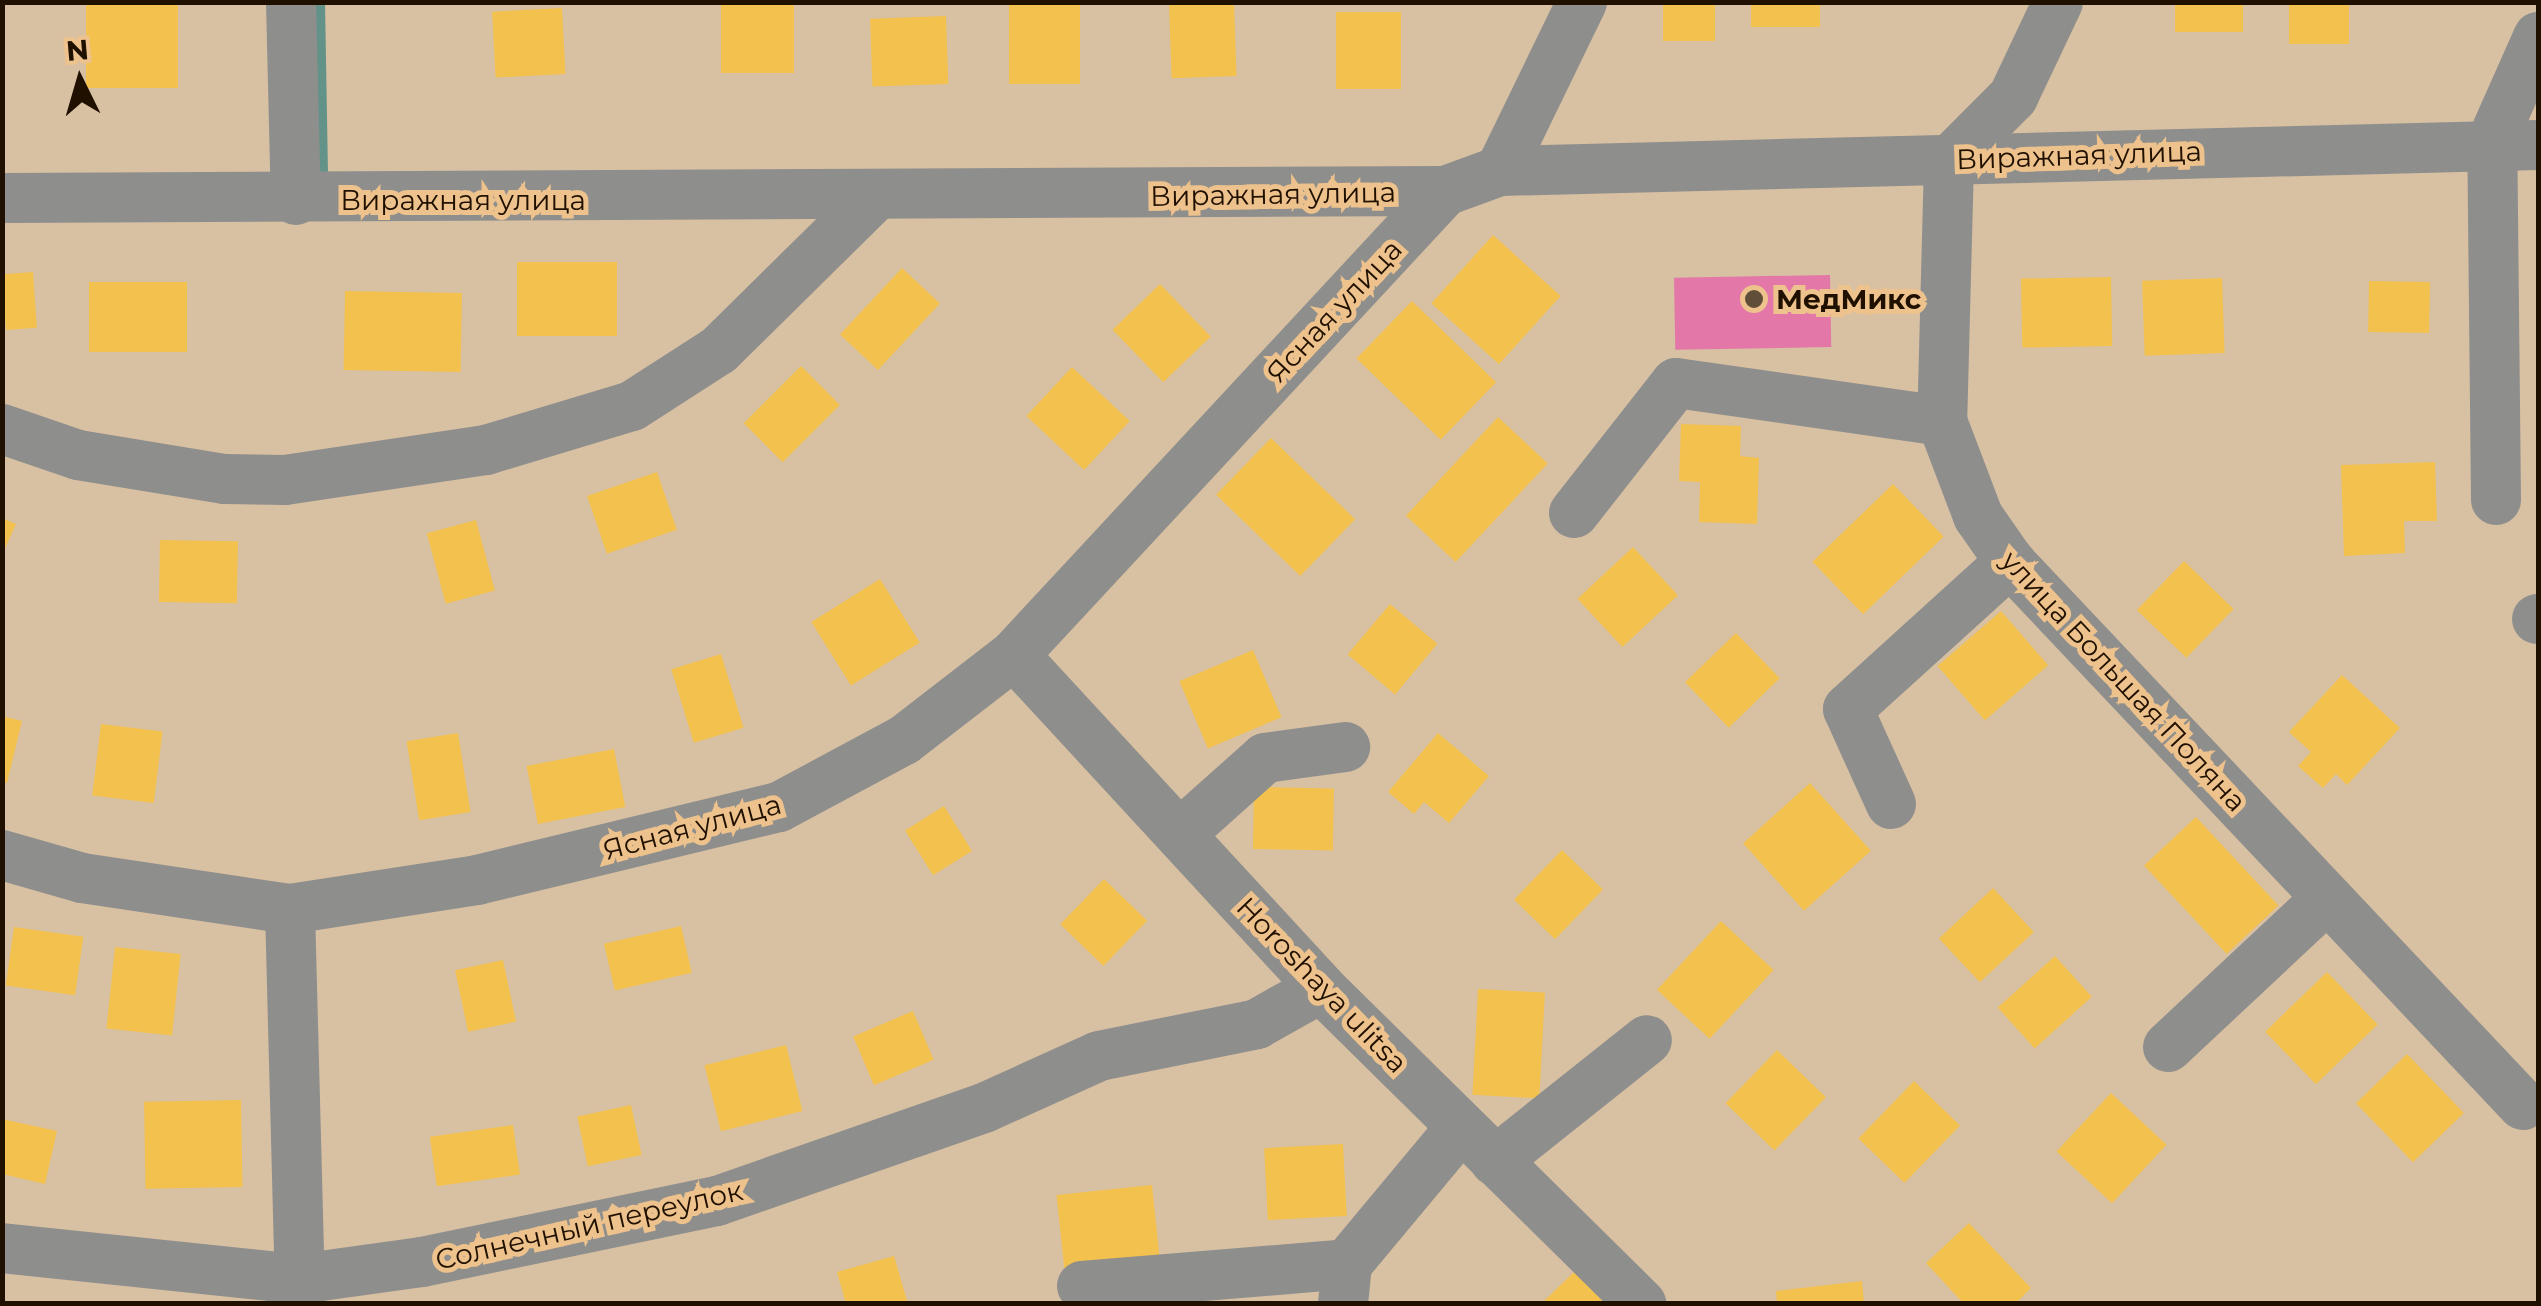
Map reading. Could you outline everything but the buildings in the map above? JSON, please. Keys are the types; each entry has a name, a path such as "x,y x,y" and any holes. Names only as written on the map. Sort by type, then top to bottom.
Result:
{"street":[{"path":"291,2 296,200"},
{"path":"1500,171 1582,2"},
{"path":"1949,161 2014,97 2058,2"},
{"path":"2496,500 2515,143 2538,37"},
{"name":"Виражная улица","path":"2,198 871,200 1445,191 1500,171 2515,143"},
{"name":"улица Большая Поляна","path":"1949,161 1942,421 1978,516 2010,562 2523,1105"},
{"name":"Ясная улица","path":"2,855 82,878 290,908 476,880 779,807 904,740 1014,655 1445,191"},
{"path":"2,430 78,455 226,478 285,480 486,450 632,406 719,350 871,200"},
{"path":"1574,514 1676,383 1942,421"},
{"path":"1891,804 1848,709 2010,562"},
{"name":"Horoshaya ulitsa","path":"1014,655 1320,988 1642,1304"},
{"path":"1180,834 1265,758 1346,747"},
{"path":"2168,1047 2327,898"},
{"path":"290,908 299,1291"},
{"name":"Солнечный переулок","path":"2,1248 299,1291 718,1200 984,1108 1099,1056 1257,1024 1320,988"},
{"path":"1495,1161 1647,1040"},
{"path":"1082,1286 1345,1284 1461,1127"}],"waterway":[{"path":"320,2 323,174"}],"place":[{"name":"МедМикс","path":"1754,299"}]}
